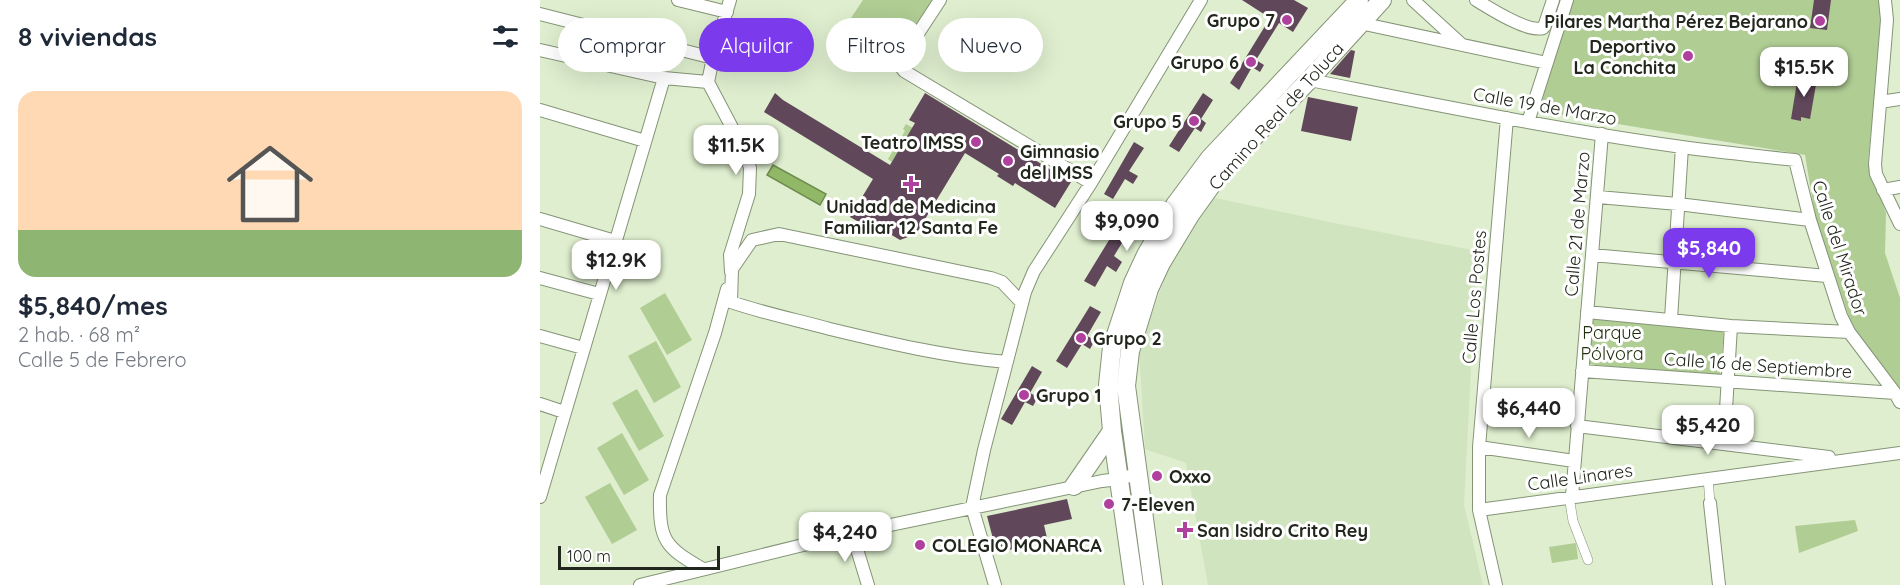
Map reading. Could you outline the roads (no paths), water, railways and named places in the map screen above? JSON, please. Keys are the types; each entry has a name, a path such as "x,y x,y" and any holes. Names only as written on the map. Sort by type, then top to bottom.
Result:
{"main road":[{"name":"Camino Real de Toluca","path":"1134,585 1112,432 1108,385 1112,347 1141,286 1161,263 1190,215 1223,169 1302,75 1340,20 1359,0"},
{"name":"Camino Real de Toluca","path":"1302,75 1382,0"},
{"name":"Camino Real de Toluca","path":"1141,286 1126,386 1153,585"},
{"path":"1074,486 1112,432"}],"street":[{"path":"678,0 729,6"},
{"path":"940,0 902,58 901,67 904,71 1091,183"},
{"path":"995,585 972,507 984,450 1022,303 1034,271 1091,183 1201,0"},
{"path":"1413,0 1462,45"},
{"path":"1476,0 1497,13 1536,29 1543,28 1553,0"},
{"path":"1528,122 1567,0"},
{"path":"1886,0 1887,21 1875,164 1876,174 1900,224"},
{"path":"540,14 699,54"},
{"path":"1887,21 1900,18"},
{"path":"1340,20 1547,63"},
{"path":"540,51 664,78 708,82"},
{"path":"710,72 708,82 746,154 750,168 749,194 730,255 731,302 753,310 864,337 971,359 1007,362"},
{"name":"Calle 19 de Marzo","path":"1302,75 1528,122 1682,147 1795,160"},
{"path":"540,497 543,471 564,412 664,78"},
{"path":"1880,102 1900,99"},
{"path":"540,110 645,141"},
{"name":"Calle Los Postes","path":"1496,585 1479,510 1479,447 1507,118"},
{"name":"Calle 21 de Marzo","path":"1570,496 1602,134"},
{"path":"1671,319 1682,147"},
{"name":"Calle del Mirador","path":"1795,160 1810,220 1835,302 1849,332 1898,398"},
{"path":"1883,190 1900,187"},
{"path":"1598,197 1810,220"},
{"path":"540,219 615,241"},
{"path":"703,569 674,552 664,537 659,519 660,495 715,333 732,269 752,240 779,234 991,278 1002,282 1022,303"},
{"path":"1592,255 1827,276"},
{"path":"540,278 599,294"},
{"path":"1587,312 1731,326 1849,332"},
{"path":"1724,443 1731,326"},
{"path":"540,336 583,348"},
{"name":"Calle 16 de Septiembre","path":"1582,371 1727,380 1898,398"},
{"path":"540,404 564,412"},
{"path":"1577,426 1843,459"},
{"path":"1479,447 1574,461"},
{"name":"Calle Linares","path":"1479,510 1900,453"},
{"path":"644,585 852,533 1137,474"},
{"path":"1708,478 1719,585"},
{"path":"1570,496 1573,521 1588,560"},
{"path":"852,533 868,585"}],"place":[{"name":"Grupo 7","path":"1287,20"},
{"name":"Pilares Martha Pérez Bejarano","path":"1820,21"},
{"name":"Deportivo La Conchita","path":"1688,56"},
{"name":"Grupo 6","path":"1251,62"},
{"name":"Grupo 5","path":"1194,121"},
{"name":"Teatro IMSS","path":"976,142"},
{"name":"Gimnasio del IMSS","path":"1008,161"},
{"name":"Unidad de Medicina Familiar 12 Santa Fe","path":"911,184"},
{"name":"Grupo 2","path":"1081,338"},
{"name":"Grupo 1","path":"1024,395"},
{"name":"Oxxo","path":"1157,476"},
{"name":"7-Eleven","path":"1109,504"},
{"name":"San Isidro Crito Rey","path":"1185,530"},
{"name":"COLEGIO MONARCA","path":"920,545"}],"park label":[{"name":"Parque Pólvora","path":"1612,342"}]}
